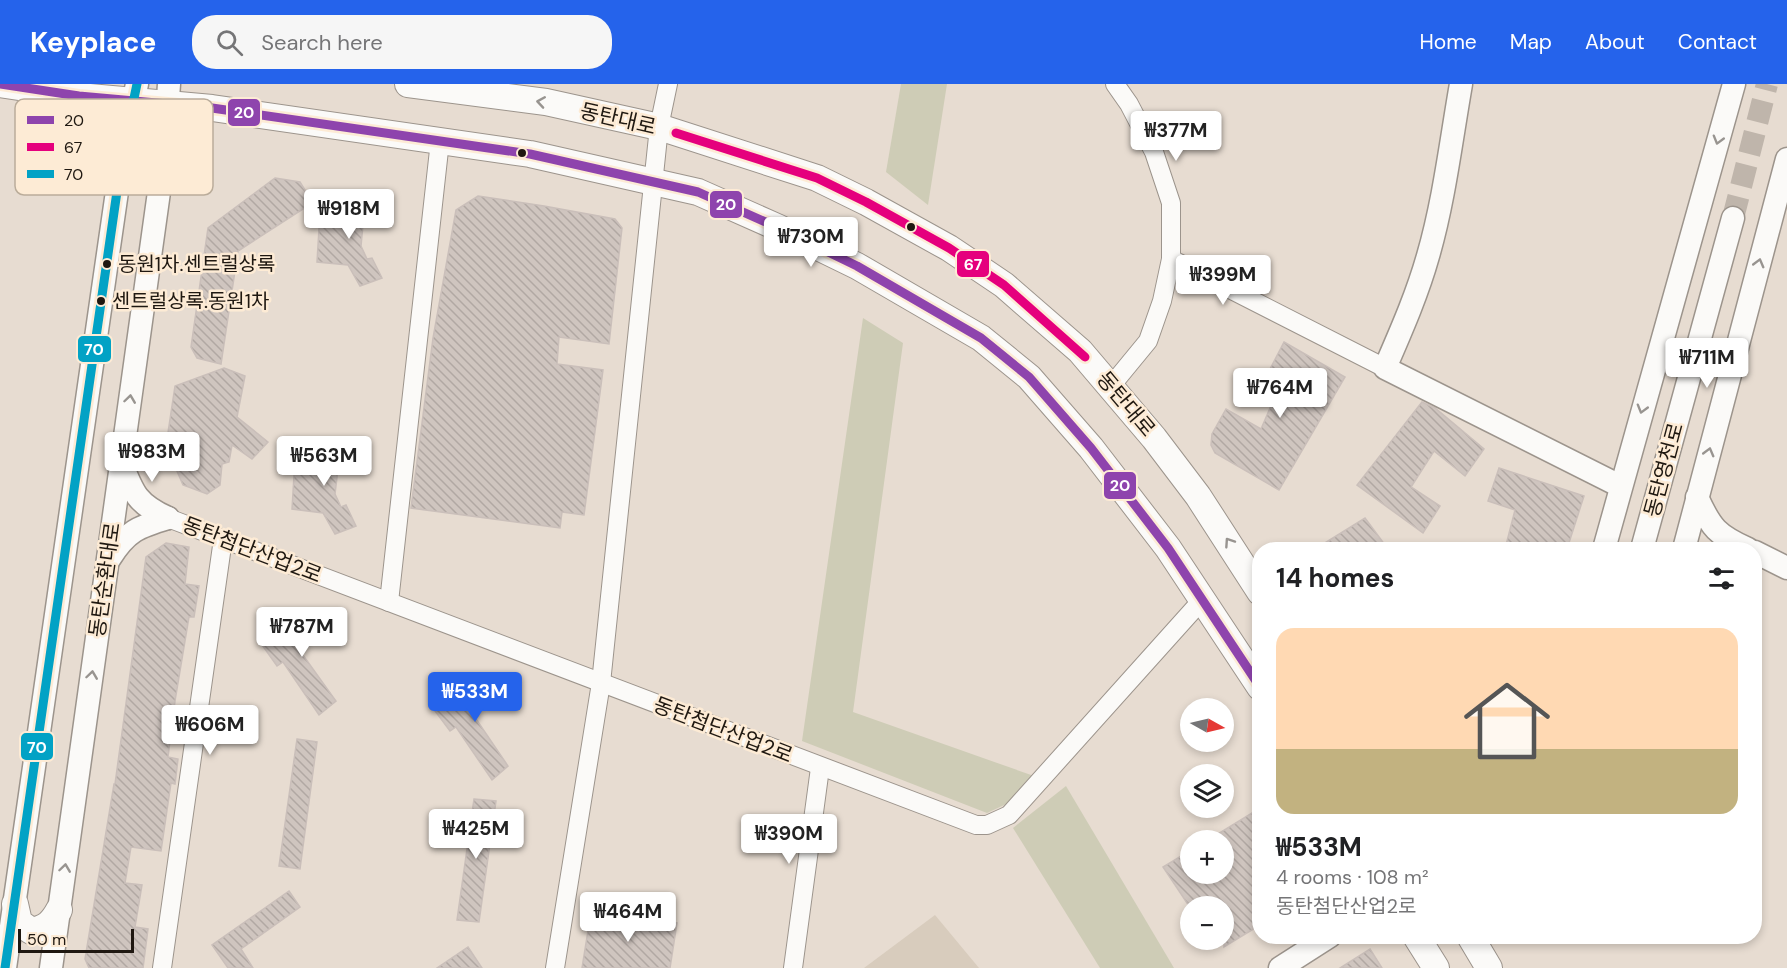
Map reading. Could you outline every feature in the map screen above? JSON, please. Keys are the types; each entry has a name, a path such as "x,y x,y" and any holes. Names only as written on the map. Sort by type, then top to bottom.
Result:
{"main road":[{"path":"0,84 79,96 135,93 168,94 184,99"},
{"name":"동탄대로","path":"408,84 448,87 546,102 660,127 817,178 949,248 1004,285 1080,351 1154,438 1198,496 1252,580"},
{"path":"213,108 530,154 698,192 857,266 981,338 1029,376 1091,448 1168,548 1252,675"},
{"path":"15,904 19,922 31,931 43,929 53,921 59,910"},
{"path":"1421,944 1436,968"},
{"path":"1475,944 1489,968"}],"street":[{"path":"555,968 601,683 660,127 668,84"},
{"path":"1111,387 1148,341 1162,301 1171,259 1171,203 1154,152 1129,104 1115,84"},
{"path":"1385,368 1411,309 1429,254 1461,84"},
{"path":"1606,542 1734,84"},
{"path":"390,602 440,141"},
{"path":"1686,542 1787,159"},
{"name":"동탄순환대로","path":"5,968 117,195"},
{"name":"동탄순환대로","path":"51,968 159,195"},
{"name":"동탄영천로","path":"1644,542 1733,218"},
{"path":"1171,259 1620,486"},
{"path":"121,462 129,484 138,498 148,509 168,518"},
{"path":"1697,497 1708,521 1725,538 1733,542"},
{"path":"108,561 122,539 128,534 150,523 168,518"},
{"name":"동탄첨단산업2로","path":"168,518 820,768 976,825 987,825 1009,815 1202,600"},
{"path":"1708,542 1725,538"},
{"path":"162,968 223,539"},
{"path":"1762,556 1787,568"},
{"path":"793,968 820,768"},
{"path":"1280,968 1318,944"}],"shaded area":[{"path":"901,84 947,84 928,205 886,172"},
{"path":"863,318 903,343 853,712 1034,776 1019,798 987,813 802,741"},
{"path":"1066,786 1174,968 1100,968 1013,828"},
{"path":"935,915 979,968 864,968"}],"building":[{"path":"275,178 300,182 305,190 306,207 238,251 221,364 197,358 191,347 208,228"},
{"path":"372,193 388,208 375,222 364,214 361,246 367,259 372,258 382,278 360,286 348,265 317,262 320,212 352,214"},
{"path":"478,196 615,219 622,228 609,344 559,337 557,364 603,370 584,515 562,512 560,528 411,508 433,338 456,210"},
{"path":"1284,342 1345,377 1279,490 1215,453 1211,445 1212,434 1226,409 1261,429 1282,380 1268,373"},
{"path":"224,368 245,376 237,417 268,442 252,459 232,445 229,462 222,464 220,485 207,494 183,485 166,446 175,386"},
{"path":"1422,402 1435,408 1484,449 1465,476 1434,451 1411,487 1440,506 1423,533 1357,485"},
{"path":"347,440 363,455 349,469 339,461 335,494 341,507 346,505 356,526 335,534 323,513 292,509 295,459 327,462"},
{"path":"1499,468 1584,496 1569,542 1507,542 1515,510 1488,501"},
{"path":"1365,518 1383,542 1326,542"},
{"path":"166,543 189,547 185,584 199,586 194,617 189,617 175,701 168,757 178,759 175,784 171,783 161,851 131,847 125,883 142,885 135,927 148,929 143,968 89,968 85,959 115,784 146,557"},
{"path":"313,609 328,630 300,651 336,701 319,715 283,662 277,666 262,645"},
{"path":"486,675 501,696 474,716 508,766 492,780 456,727 450,731 435,711"},
{"path":"297,739 317,742 300,869 279,866"},
{"path":"474,799 496,801 479,922 457,920"},
{"path":"1252,813 1252,930 1234,941 1234,896 1182,896 1163,867 1180,857 1180,884 1234,884 1234,830 1224,830"},
{"path":"289,891 300,907 241,949 253,968 228,968 212,945"},
{"path":"591,912 677,923 670,968 582,968"},
{"path":"468,947 482,968 437,968"},
{"path":"1370,949 1382,968 1340,968"}],"tunnel":[{"path":"1733,218 1767,84"}],"transit line":[{"name":"20","path":"0,84 112,99"},
{"name":"70","path":"134,99 137,84"},
{"name":"20","path":"213,108 530,154 698,192 857,266 981,338 1029,377 1091,448 1168,548 1252,675"},
{"name":"67","path":"676,133 817,178 866,202 949,248 1004,285 1085,357"},
{"name":"70","path":"5,968 117,195"}],"place":[{"name":"동원1차.센트럴상록","path":"107,264"},
{"name":"센트럴상록.동원1차","path":"101,301"}]}
